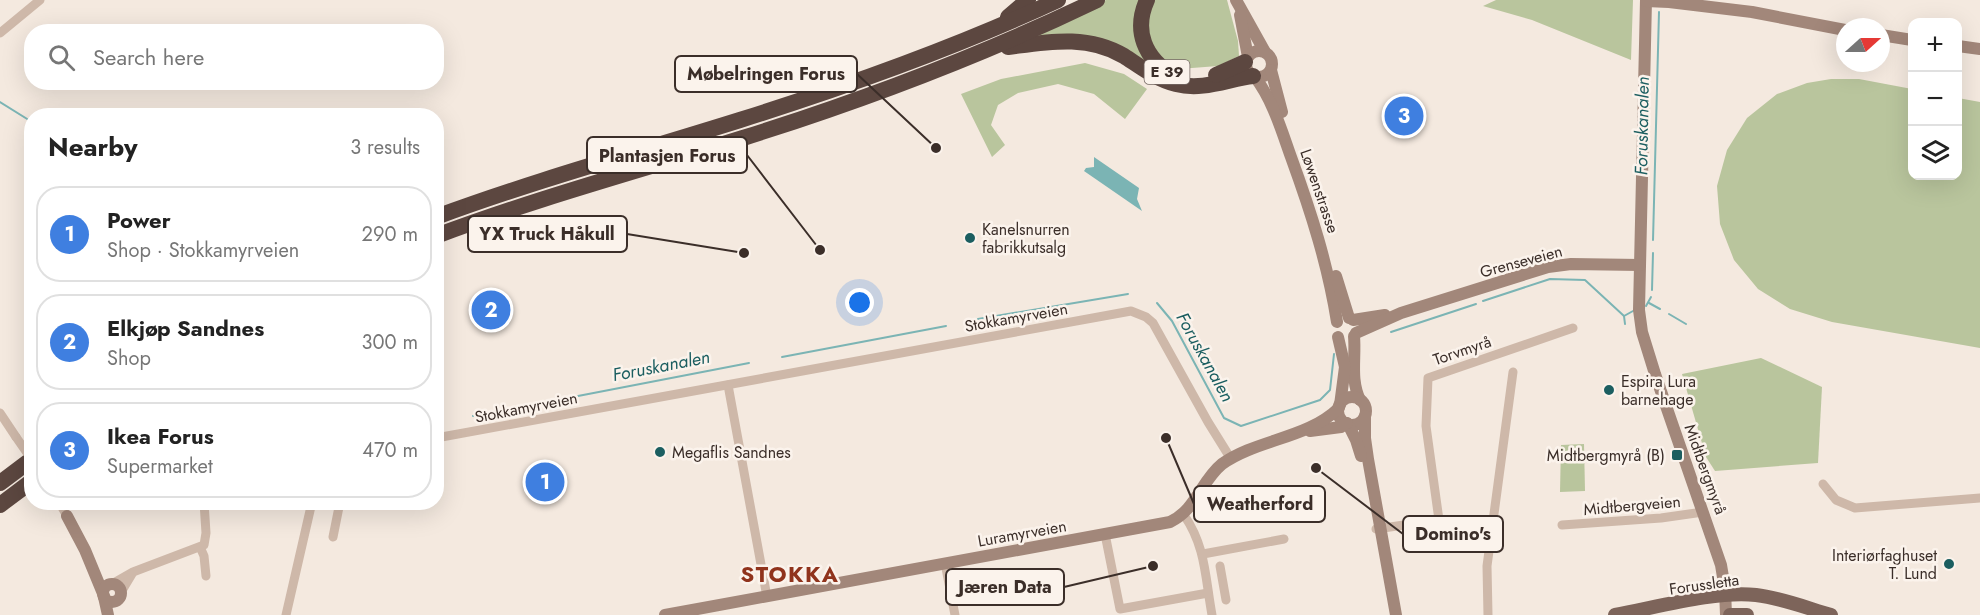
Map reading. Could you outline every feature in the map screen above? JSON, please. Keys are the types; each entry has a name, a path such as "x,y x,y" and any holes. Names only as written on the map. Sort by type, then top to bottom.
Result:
{"highway":[{"path":"990,30 1028,0"},
{"path":"444,214 507,192 810,98 990,30 1058,0"},
{"name":"E 39","path":"444,233 522,206 833,108 986,51 1097,0"},
{"name":"E 39","path":"1148,0 1141,18 1142,38 1149,55 1162,69 1173,75 1192,79 1250,68"},
{"name":"E 39","path":"986,51 1054,41 1078,42 1111,50 1156,76 1177,84 1193,86 1211,85 1250,68"},
{"path":"0,483 24,466"},
{"path":"0,505 24,487"}],"main road":[{"name":"Forussletta","path":"1615,615 1748,594 1832,615"},
{"name":"Forussletta","path":"1728,615 1747,615"}],"street":[{"path":"0,33 40,0"},
{"path":"1640,265 1646,0 1752,12 1836,28"},
{"name":"Løwenstrasse","path":"1237,4 1250,68 1270,100 1312,214 1330,280 1337,322"},
{"name":"Løwenstrasse","path":"1237,4 1265,52"},
{"path":"1890,36 1908,39"},
{"path":"1962,47 1980,49"},
{"path":"1255,51 1265,52 1272,60 1271,70 1264,76 1250,68 1255,51"},
{"name":"Løwenstrasse","path":"1271,70 1282,114 1351,319"},
{"name":"Grenseveien","path":"1355,334 1401,313 1561,265 1603,263 1640,265"},
{"name":"Midtbergmyrå","path":"1640,265 1639,310 1642,332 1721,565 1728,615"},
{"name":"Stokkamyrveien","path":"444,437 1131,311 1146,317 1153,323 1231,459"},
{"name":"Grenseveien","path":"1351,319 1401,313"},
{"path":"1388,615 1379,529 1365,438 1365,407 1356,390 1354,379 1357,326 1351,319 1342,318 1337,322 1335,330 1345,366 1339,407 1340,416 1348,424 1363,461 1379,529 1396,615"},
{"name":"Torvmyrå","path":"1439,520 1426,426 1428,378 1573,328"},
{"path":"1338,337 1345,340 1355,334"},
{"path":"1488,615 1487,566 1513,372"},
{"path":"728,386 767,597"},
{"path":"1212,615 1203,554 1194,529 1184,514 1214,472 1231,459 1292,435 1325,419 1348,398 1360,400"},
{"path":"0,413 24,448"},
{"path":"1292,435 1341,427 1360,422 1365,416"},
{"path":"1823,484 1836,500 1855,508 1980,498"},
{"path":"64,510 91,566 111,592 110,615"},
{"path":"111,592 133,572 204,545 207,533 205,510"},
{"path":"286,615 310,510"},
{"path":"333,537 338,510"},
{"name":"Midtbergveien","path":"1562,525 1672,517 1703,512"},
{"name":"Luramyrveien","path":"665,615 1161,524 1184,514"},
{"path":"1379,529 1439,520 1492,525"},
{"path":"1105,534 1120,612 1208,593"},
{"path":"1203,554 1284,539"},
{"path":"200,547 204,556 206,576"},
{"path":"945,564 955,615"},
{"path":"1220,566 1226,600"}],"green space":[{"path":"1106,0 1141,0 1150,62 1036,35"},
{"path":"1155,0 1227,0 1238,41 1239,56 1218,66 1179,69 1163,62 1147,36 1150,8"},
{"path":"1496,0 1633,0 1631,60 1532,20 1483,6"},
{"path":"1085,63 1124,74 1147,89 1125,119 1094,94 1058,84 1018,93 998,105 991,125 1005,145 992,157 961,94 1001,79"},
{"path":"1831,79 1859,79 1908,88 1908,180 1962,180 1962,99 1980,102 1980,348 1832,322 1790,309 1758,289 1734,260 1720,224 1717,186 1727,150 1747,118 1777,94 1807,83"},
{"path":"1761,358 1822,387 1818,463 1715,471 1706,457 1682,374"},
{"path":"1584,444 1585,491 1560,492 1561,445"}],"water":[{"path":"1094,157 1139,188 1137,199 1142,211 1084,171 1086,168 1094,167"}],"waterway":[{"name":"Foruskanalen","path":"1653,240 1659,12"},
{"path":"0,102 24,117"},
{"name":"Foruskanalen","path":"1652,290 1653,253"},
{"name":"Foruskanalen","path":"1483,301 1550,279 1585,280 1624,316"},
{"name":"Foruskanalen","path":"978,319 1128,294"},
{"name":"Foruskanalen","path":"1646,306 1651,297"},
{"name":"Foruskanalen","path":"1157,303 1172,321 1224,418 1241,426 1320,400 1330,390 1334,354"},
{"path":"1649,303 1660,309"},
{"name":"Foruskanalen","path":"1391,332 1476,304"},
{"name":"Foruskanalen","path":"1625,324 1624,316 1633,311"},
{"path":"1669,314 1686,324"},
{"name":"Foruskanalen","path":"782,357 946,326"},
{"name":"Foruskanalen","path":"578,396 749,363"},
{"name":"Foruskanalen","path":"473,416 550,401"}],"place":[{"name":"Ikea Forus","path":"1404,116"},
{"name":"Møbelringen Forus","path":"936,148"},
{"name":"Kanelsnurren fabrikkutsalg","path":"970,238"},
{"name":"Plantasjen Forus","path":"820,250"},
{"name":"YX Truck Håkull","path":"744,253"},
{"name":"Elkjøp Sandnes","path":"491,310"},
{"name":"Espira Lura barnehage","path":"1609,390"},
{"name":"Weatherford","path":"1166,438"},
{"name":"Megaflis Sandnes","path":"660,452"},
{"name":"Midtbergmyrå (B)","path":"1677,455"},
{"name":"Domino's","path":"1316,468"},
{"name":"Power","path":"545,482"},
{"name":"Interiørfaghuset T. Lund","path":"1949,564"},
{"name":"Jæren Data","path":"1153,566"}],"district":[{"name":"STOKKA","path":"790,574"}]}
